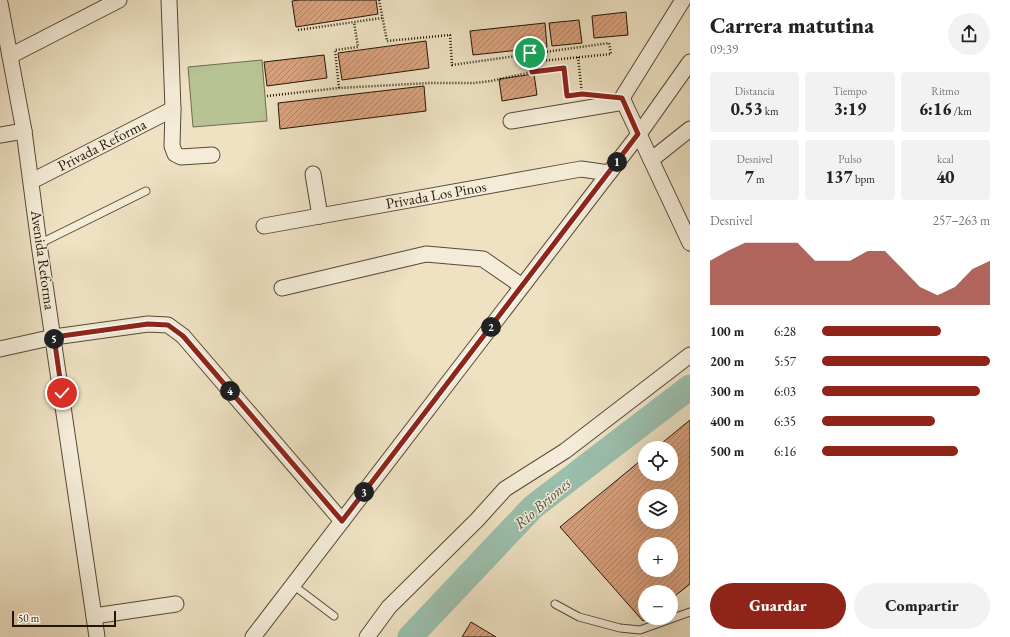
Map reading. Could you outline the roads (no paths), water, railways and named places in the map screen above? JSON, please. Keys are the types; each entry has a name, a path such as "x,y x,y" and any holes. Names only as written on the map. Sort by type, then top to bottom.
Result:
{"street":[{"path":"10,56 119,0"},
{"path":"169,0 173,109 172,146 174,154 181,157 212,155"},
{"path":"683,0 622,98 690,242"},
{"name":"Avenida Reforma","path":"0,2 32,181 39,244 54,337 97,637"},
{"path":"253,637 609,173 690,62"},
{"path":"511,121 624,102"},
{"name":"Privada Reforma","path":"32,181 173,109"},
{"path":"651,160 690,129"},
{"path":"0,135 24,131"},
{"name":"Privada Los Pinos","path":"264,226 582,169 609,173"},
{"path":"313,174 320,216"},
{"path":"282,288 426,254 483,260 522,286"},
{"path":"0,349 54,337 148,324 168,325 183,336 342,521"},
{"path":"367,637 389,607 477,520 505,489 565,450 690,355"},
{"path":"94,616 176,604"}],"lane":[{"path":"39,244 146,192"},
{"path":"293,585 334,616"},
{"path":"555,604 579,617 620,628 640,630 690,612"}],"waterway":[{"name":"Rio Briones","path":"410,637 533,507 690,387"}]}
